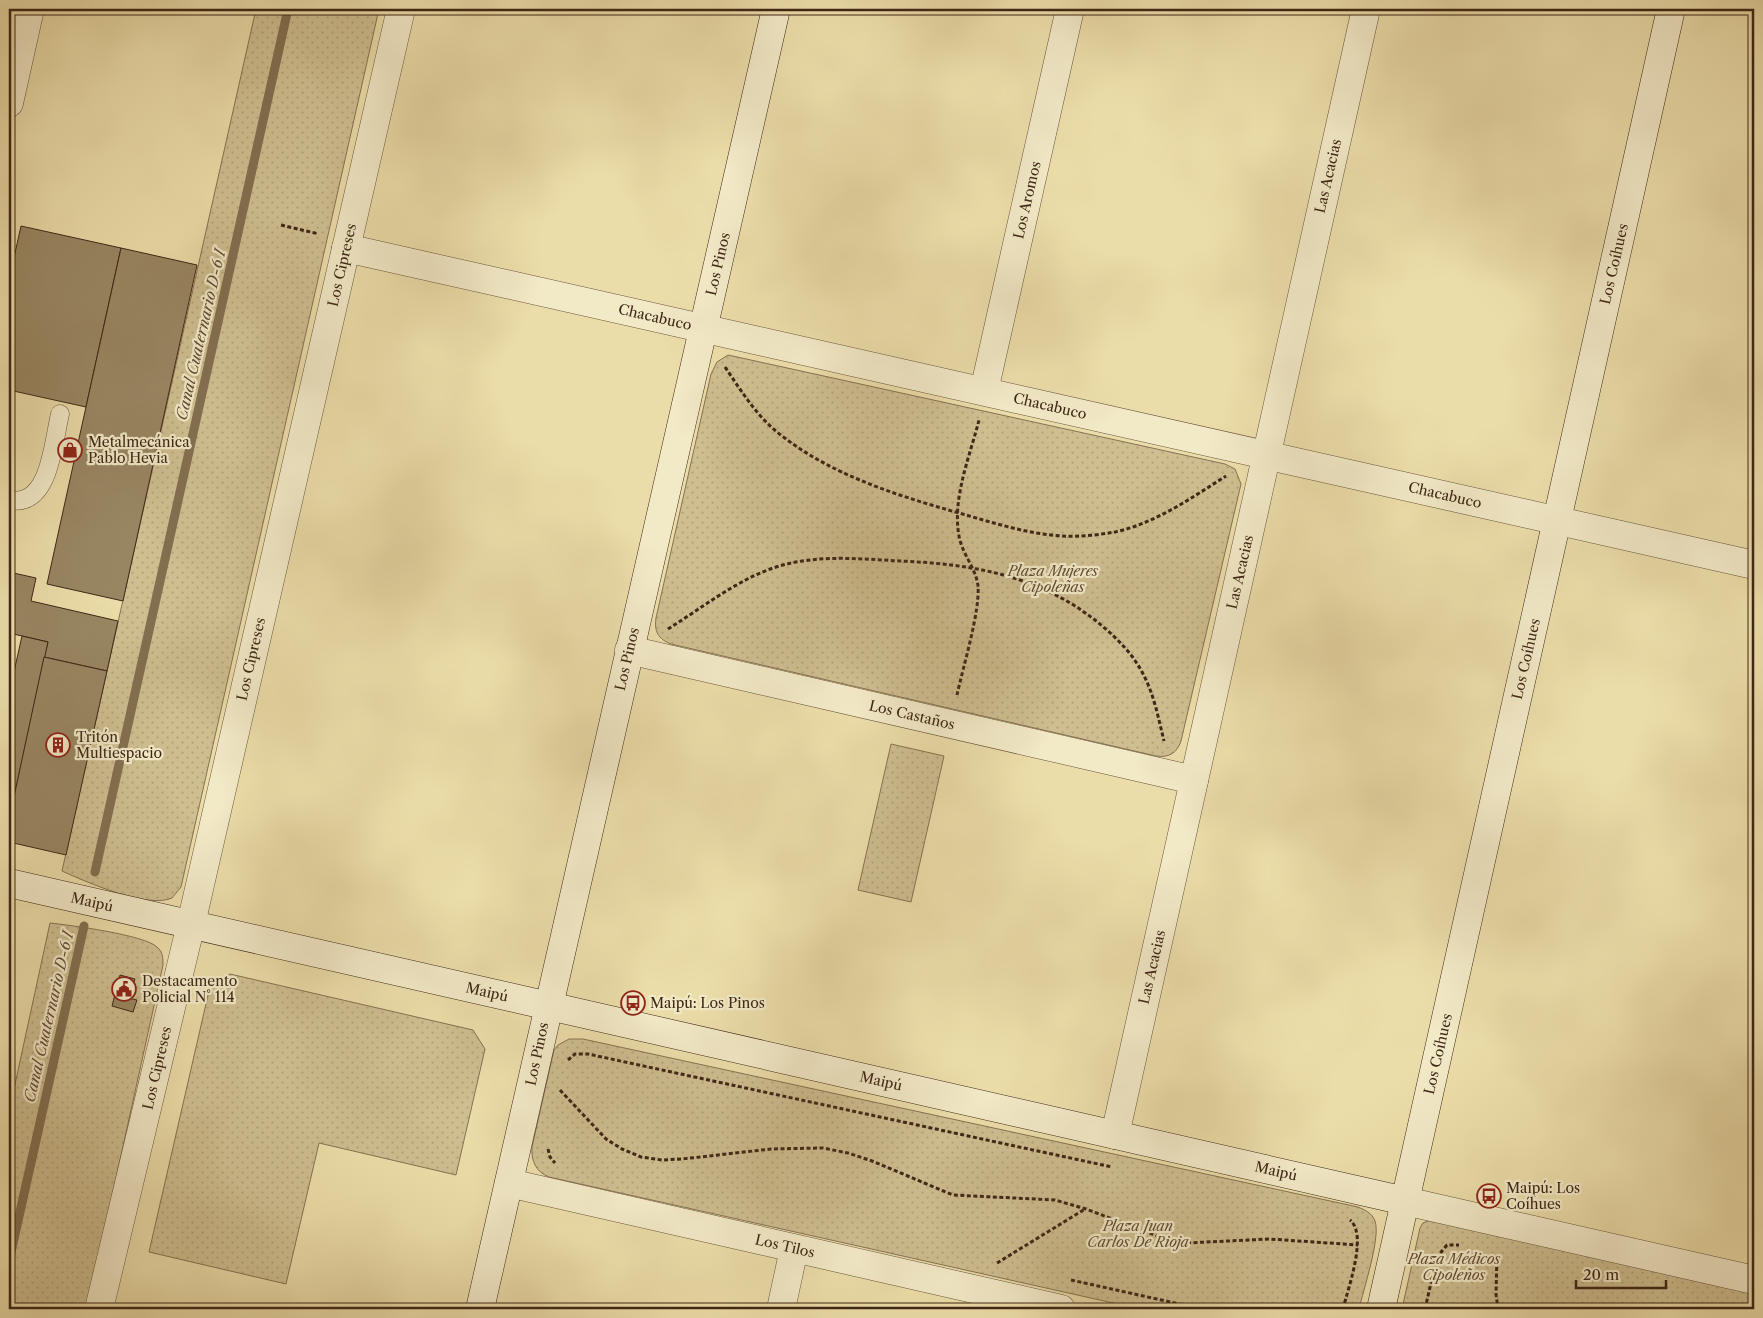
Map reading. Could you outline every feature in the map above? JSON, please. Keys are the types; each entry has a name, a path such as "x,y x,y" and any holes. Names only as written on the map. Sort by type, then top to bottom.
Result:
{"street":[{"path":"9,103 30,9"},
{"name":"Los Cipreses","path":"99,1309 191,924 401,9"},
{"name":"Los Pinos","path":"480,1309 776,9"},
{"name":"Los Aromos","path":"984,391 1070,9"},
{"name":"Las Acacias","path":"1115,1135 1366,9"},
{"name":"Los Coíhues","path":"1381,1309 1671,9"},
{"name":"Chacabuco","path":"346,248 1754,565"},
{"name":"Los Castaños","path":"629,650 1194,780"},
{"name":"Maipú","path":"9,883 1754,1280"},
{"name":"Los Tilos","path":"509,1183 1061,1309"},
{"path":"781,1309 794,1249"}],"lane":[{"path":"9,500 23,501 30,499 42,486 60,414"}],"path":[{"path":"281,225 321,234 319,244"},
{"path":"721,370 729,364"},
{"path":"725,366 753,408 766,422 798,446 850,476 899,495 957,513 1037,533 1063,536 1097,534 1147,522 1226,476"},
{"path":"970,416 989,420"},
{"path":"965,700 956,698 976,607 978,587 961,545 957,513 980,418"},
{"path":"668,629 752,577 787,564 828,558 848,558 971,566 1017,577 1056,595 1089,615 1117,638 1138,665 1146,680 1162,742 1169,736"},
{"path":"566,1066 575,1054 588,1054 1114,1167"},
{"path":"558,1099 562,1082"},
{"path":"560,1090 606,1139 640,1157 682,1160 771,1149 823,1148 848,1153 872,1161 953,1195 1039,1198 1086,1209 1151,1235 1186,1243 1269,1240 1358,1245"},
{"path":"997,1263 1086,1209"},
{"path":"1343,1309 1358,1245 1356,1226 1346,1218"},
{"path":"1425,1309 1439,1253 1447,1245 1468,1247"},
{"path":"1487,1252 1506,1256"},
{"path":"1497,1254 1498,1309"}],"green space":[{"path":"256,9 379,9 181,887 172,898 148,900 117,893 62,871"},
{"name":"Plaza Mujeres Cipoleñas","path":"728,355 1225,464 1235,469 1241,484 1181,741 1175,752 1165,756 1156,756 671,644 663,640 656,631 656,618 711,374 717,362"},
{"path":"891,744 944,756 911,902 858,890"},
{"path":"50,923 106,931 138,938 157,947 163,958 163,965 87,1309 9,1309 9,1112"},
{"path":"230,974 473,1030 485,1049 456,1175 319,1143 286,1284 149,1252 211,982"},
{"name":"Plaza Juan Carlos De Rioja","path":"569,1039 583,1039 1358,1207 1372,1216 1376,1229 1374,1251 1359,1309 1140,1309 549,1177 544,1175 535,1165 532,1157 532,1147 554,1050 558,1045"},
{"name":"Plaza Médicos Cipoleños","path":"1433,1219 1754,1292 1754,1309 1402,1309 1420,1228 1423,1223"}],"building":[{"path":"21,226 121,248 86,407 9,390 9,280"},
{"path":"121,248 197,265 123,601 47,584"},
{"path":"9,572 36,578 31,601 118,621 107,671 44,657 48,642 9,633"},
{"path":"22,636 48,642 9,820 9,694"},
{"name":"Tritón Multiespacio","path":"44,657 107,671 66,855 9,842 9,820"},
{"name":"Destacamento Policial N° 114","path":"120,975 135,979 129,998 137,1000 133,1012 112,1006"}],"waterway":[{"name":"Canal Cuaternario D-6 I","path":"95,872 288,9"},
{"name":"Canal Cuaternario D-6 I","path":"9,1261 84,926"}],"place":[{"name":"Metalmecánica Pablo Hevia","path":"70,450"},
{"name":"Tritón Multiespacio","path":"58,745"},
{"name":"Destacamento Policial N° 114","path":"124,989"},
{"name":"Maipú: Los Pinos","path":"633,1003"},
{"name":"Maipú: Los Coíhues","path":"1489,1196"}]}
